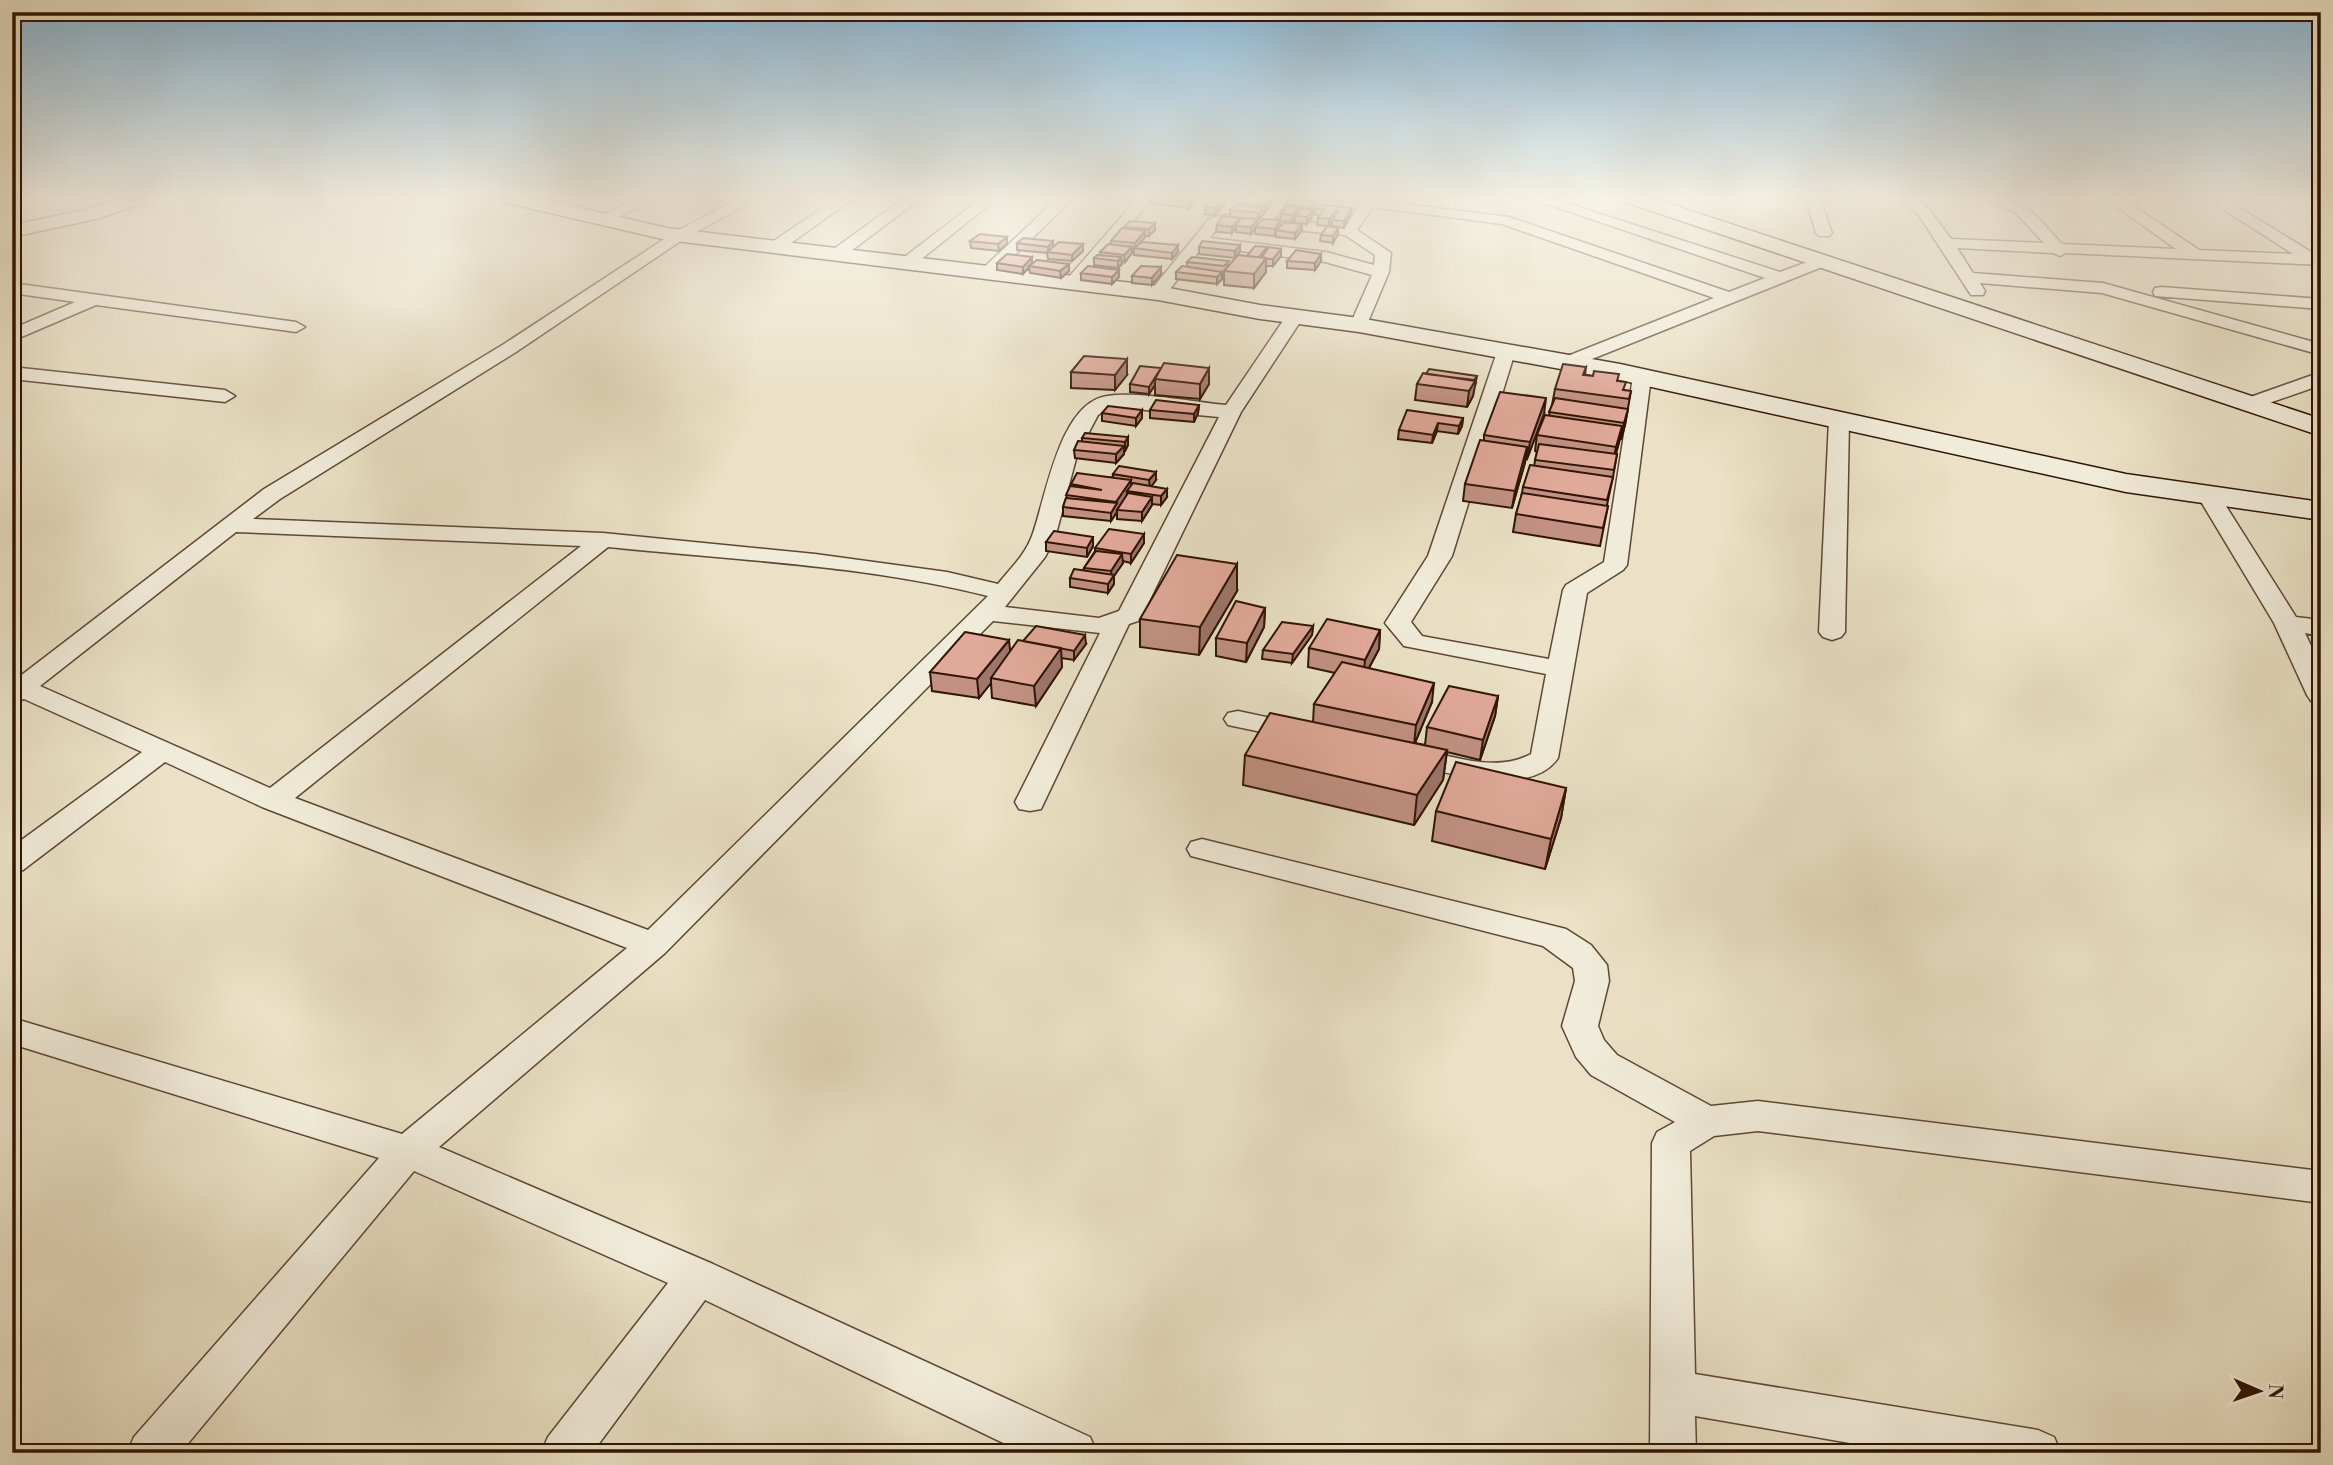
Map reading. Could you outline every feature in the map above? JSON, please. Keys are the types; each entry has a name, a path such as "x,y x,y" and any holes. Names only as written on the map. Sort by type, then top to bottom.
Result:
{"main road":[{"path":"951,267 1158,293 1359,325 1642,377 2126,483 2321,511"},
{"path":"1837,267 2321,428"}],"street":[{"path":"631,267 510,348 272,494 15,689 273,800 653,945"},
{"path":"988,272 993,267"},
{"path":"1074,282 1087,267"},
{"path":"1158,293 1178,267"},
{"path":"1364,267 1381,272"},
{"path":"1359,325 1381,267"},
{"path":"1641,267 1729,298"},
{"path":"1748,267 1781,278"},
{"path":"1566,363 1808,267"},
{"path":"1962,267 1973,284 2103,288 2321,304"},
{"path":"12,288 296,327"},
{"path":"2103,288 2321,350"},
{"path":"12,336 94,299"},
{"path":"229,525 603,540 815,561 947,579 995,603 1101,626 1129,616 1231,412 1295,316"},
{"path":"1506,352 1440,556 1398,623 1413,641 1423,644 1560,669"},
{"path":"12,373 225,396"},
{"path":"1385,750 1492,773 1529,769 1544,758 1575,590 1615,565 1642,377"},
{"path":"2249,404 2321,378"},
{"path":"150,1453 408,1151 653,945 995,603 1033,557 1043,538 1067,455 1090,411 1109,401 1126,401 1231,412"},
{"path":"1832,632 1839,420"},
{"path":"2208,495 2287,623 2321,695"},
{"path":"273,800 603,540"},
{"path":"1030,802 1118,622"},
{"path":"2287,623 2321,628"},
{"path":"1238,719 1318,736"},
{"path":"12,863 162,751"},
{"path":"1202,849 1554,937 1579,953 1590,965 1592,981 1580,1026 1588,1046 1604,1065 1707,1122"},
{"path":"12,1031 408,1151 698,1277 1074,1453"},
{"path":"1673,1453 1671,1143 1707,1122 1758,1116 2321,1187"},
{"path":"564,1453 698,1277"},
{"path":"1673,1391 2038,1453"}],"building":[{"path":"1037,267 1065,267 1060,271"},
{"path":"1087,267 1119,270 1112,277 1081,273"},
{"path":"1140,267 1161,267 1152,278 1132,276"},
{"path":"1181,267 1191,267 1222,272 1217,277 1176,272"},
{"path":"1227,267 1259,267 1254,274 1224,271"},
{"path":"1084,356 1127,359 1115,375 1071,372"},
{"path":"1164,363 1209,368 1200,384 1155,379"},
{"path":"1563,364 1586,367 1583,375 1593,376 1594,371 1619,374 1617,381 1626,382 1623,390 1631,391 1629,399 1555,389"},
{"path":"1140,366 1161,368 1149,387 1130,384"},
{"path":"1429,369 1477,376 1474,380 1426,374"},
{"path":"1423,373 1475,381 1469,391 1417,384"},
{"path":"1500,392 1546,398 1530,442 1484,435"},
{"path":"1555,398 1628,409 1624,423 1549,412"},
{"path":"1156,400 1199,405 1194,414 1150,410"},
{"path":"1108,406 1142,410 1136,418 1102,413"},
{"path":"1407,410 1463,418 1459,426 1438,423 1433,435 1399,430"},
{"path":"1545,415 1622,426 1616,447 1537,435"},
{"path":"1085,433 1128,437 1125,442 1082,438"},
{"path":"1480,440 1527,447 1515,491 1465,484"},
{"path":"1078,441 1124,446 1116,454 1074,450"},
{"path":"1539,444 1617,454 1614,470 1535,460"},
{"path":"1530,465 1613,477 1607,500 1523,487"},
{"path":"1119,466 1156,472 1149,480 1113,474"},
{"path":"1077,473 1131,480 1116,502 1066,495 1070,486 1102,490 1071,484"},
{"path":"1133,483 1167,489 1161,496 1127,491"},
{"path":"1128,493 1152,497 1142,512 1117,510"},
{"path":"1522,493 1608,506 1603,528 1516,514"},
{"path":"1066,498 1117,503 1111,513 1063,507"},
{"path":"1109,529 1144,534 1131,554 1095,548"},
{"path":"1054,531 1093,537 1087,548 1046,542"},
{"path":"1096,551 1122,554 1111,571 1084,568"},
{"path":"1177,555 1237,564 1200,627 1140,619"},
{"path":"1074,569 1114,575 1108,584 1070,578"},
{"path":"1236,601 1265,608 1247,643 1216,638"},
{"path":"1327,619 1380,630 1365,660 1309,648"},
{"path":"1282,622 1313,626 1293,654 1263,650"},
{"path":"1036,626 1085,635 1074,651 1023,641"},
{"path":"965,632 1009,640 977,679 930,672"},
{"path":"1018,640 1061,648 1034,686 991,678"},
{"path":"1342,662 1434,683 1416,725 1314,704"},
{"path":"1449,686 1498,696 1483,740 1427,727"},
{"path":"1270,713 1447,750 1417,795 1245,755"},
{"path":"1456,762 1566,788 1551,839 1436,811"}]}
